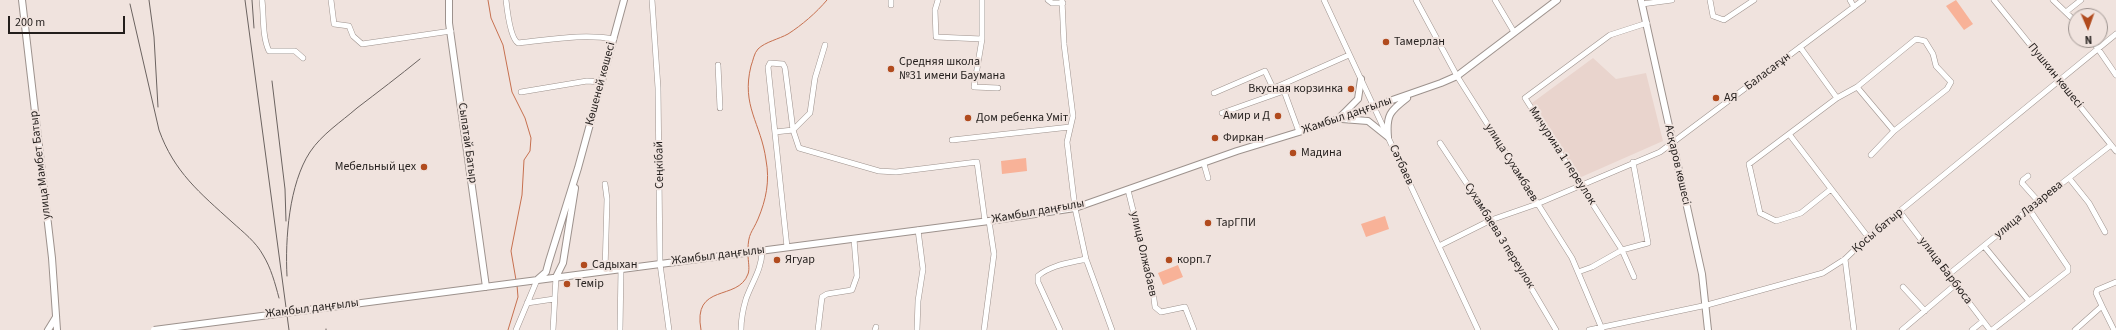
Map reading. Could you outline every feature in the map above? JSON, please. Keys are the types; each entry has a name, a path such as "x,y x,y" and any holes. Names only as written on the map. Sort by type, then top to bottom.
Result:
{"main road":[{"name":"улица Мамбет Батыр","path":"22,0 52,258 57,330"},
{"name":"Сыпатай Батыр","path":"449,0 451,31 486,287"},
{"name":"Көшеней көшесі","path":"537,280 546,272 578,168 624,0"},
{"name":"Жамбыл даңғылы","path":"154,330 524,282 605,270 854,239 1075,208 1412,94 1457,76 1557,0"},
{"name":"Асқаров көшесі","path":"1642,2 1672,145 1696,245 1707,305 1708,330"},
{"path":"1337,119 1358,99 1361,79"},
{"path":"1388,137 1388,116 1394,108 1412,94"},
{"path":"1337,119 1368,121 1388,137"},
{"name":"Көшеней көшесі","path":"556,277 563,263 578,168"},
{"path":"549,262 556,277"},
{"path":"48,330 56,316"}],"street":[{"path":"262,0 265,24 264,42 268,51 295,51 303,58"},
{"path":"331,0 334,24 349,26 353,36 362,44 451,31"},
{"path":"506,0 511,30 515,41 518,43 549,39 599,36 614,38"},
{"name":"Сеңкібай","path":"652,0 658,88 660,264 669,330"},
{"path":"938,0 936,10 936,37 982,39"},
{"path":"982,0 982,39 974,87 998,88"},
{"path":"1048,0 1052,3 1063,2 1064,44 1073,116 1067,142 1075,208 1086,259 1112,330"},
{"name":"Сәтбаев","path":"1324,0 1478,330"},
{"name":"улица Сухамбаев","path":"1416,0 1457,76 1572,258 1602,329"},
{"path":"1495,0 1514,32"},
{"path":"1642,2 1672,0"},
{"path":"1710,0 1714,16 1724,20 1754,0"},
{"path":"1850,0 1854,7"},
{"name":"Баласағұн","path":"1439,246 1490,220 1537,204 1633,162 1660,152 1672,145 1864,0"},
{"name":"Пушкин көшесі","path":"1994,0 2116,151"},
{"path":"2053,0 2066,12 2081,0"},
{"name":"Мичурина 1 переулок","path":"1634,277 1622,250 1525,98 1610,35 1647,24"},
{"path":"1832,189 1801,213 1776,221 1760,213 1749,164 1837,98 1857,87 1916,39 1925,41 1933,54 1936,66 1951,85 1894,131 1871,155"},
{"path":"775,132 793,130 810,113 815,78 825,45"},
{"path":"1800,47 1837,98"},
{"path":"2097,48 2116,75"},
{"name":"Қосы батыр","path":"1589,330 1602,329 1707,305 1823,273 1844,259 1868,237 2097,48"},
{"path":"1214,93 1265,71 1273,88 1349,55"},
{"path":"787,247 768,67 770,63 777,62 783,64 785,68 793,130 799,148 879,170 910,171 977,162 994,254 984,330"},
{"path":"718,65 720,108"},
{"path":"521,92 587,81 601,82"},
{"path":"1281,85 1299,132"},
{"path":"1857,87 1894,131"},
{"path":"1222,113 1284,91"},
{"path":"952,140 1070,127"},
{"path":"1789,134 1868,237"},
{"name":"Сухамбаева 3 переулок","path":"1440,143 1490,220 1556,330"},
{"name":"улица Лазарева","path":"1948,275 2111,145"},
{"path":"1578,272 1592,267 1622,250 1648,244 1633,162"},
{"path":"1204,164 1208,178"},
{"path":"2028,176 2022,183 2038,202"},
{"path":"2069,178 2089,203 2105,232"},
{"path":"605,270 606,184"},
{"name":"улица Олжабаев","path":"1128,190 1153,291 1155,307 1161,312 1185,307 1194,330"},
{"path":"1991,330 2069,269 2029,209"},
{"name":"улица Барбюса","path":"1900,212 1991,330"},
{"path":"917,330 918,301 923,269 918,230"},
{"path":"818,330 822,297 827,294 852,290 857,276 854,239"},
{"path":"1984,246 2030,301"},
{"path":"741,330 741,317 747,298 756,281 761,264 762,251"},
{"path":"1060,330 1038,282 1038,276 1044,271 1058,265 1086,259"},
{"path":"1844,259 1854,330"},
{"path":"620,330 621,268"},
{"path":"553,330 556,277"},
{"path":"516,330 537,280"},
{"path":"2114,330 2096,293 2098,290 2116,282"},
{"path":"1902,330 1955,285"},
{"path":"1903,287 1924,311"},
{"path":"527,303 554,299"},
{"path":"2075,330 2102,306"},
{"path":"1972,330 1983,321"}],"shaded area":[{"path":"1956,0 1973,24 1964,30 1946,6"},
{"path":"1593,58 1616,79 1646,73 1663,141 1579,178 1532,103"},
{"path":"1026,158 1027,171 1002,174 1001,161"},
{"path":"1385,216 1389,229 1366,237 1361,224"},
{"path":"1178,265 1183,277 1163,285 1158,273"}],"waterway":[{"path":"488,0 491,18 503,45 512,92 525,118 531,138 530,151 524,160 522,195 511,251 516,280"},
{"path":"748,250 750,236 765,198 768,175 764,147 750,104 748,92 751,66 757,51 761,47 768,42 788,34 804,23 827,0"},
{"path":"701,330 700,315 703,305 717,294 735,288 743,282 749,272 748,255"},
{"path":"508,330 518,297 517,285"}],"railway":[{"path":"149,0 154,37 158,107"},
{"path":"245,0 289,330"},
{"path":"252,0 254,28"},
{"path":"130,4 159,130 165,145 172,158 189,181 249,237 260,250 271,270 279,298"},
{"path":"287,276 287,246 290,212 297,180 310,152 332,128 420,59"},
{"path":"272,81 285,189 286,221"}],"place":[{"name":"Тамерлан","path":"1386,42"},
{"name":"Средняя школа №31 имени Баумана","path":"891,69"},
{"name":"Вкусная корзинка","path":"1351,89"},
{"name":"АЯ","path":"1716,98"},
{"name":"Амир и Д","path":"1278,116"},
{"name":"Дом ребенка Умiт","path":"968,118"},
{"name":"Фиркан","path":"1215,138"},
{"name":"Мадина","path":"1293,153"},
{"name":"Мебельный цех","path":"424,167"},
{"name":"ТарГПИ","path":"1208,223"},
{"name":"Ягуар","path":"777,260"},
{"name":"корп.7","path":"1169,260"},
{"name":"Садыхан","path":"584,265"},
{"name":"Темір","path":"567,284"}]}
